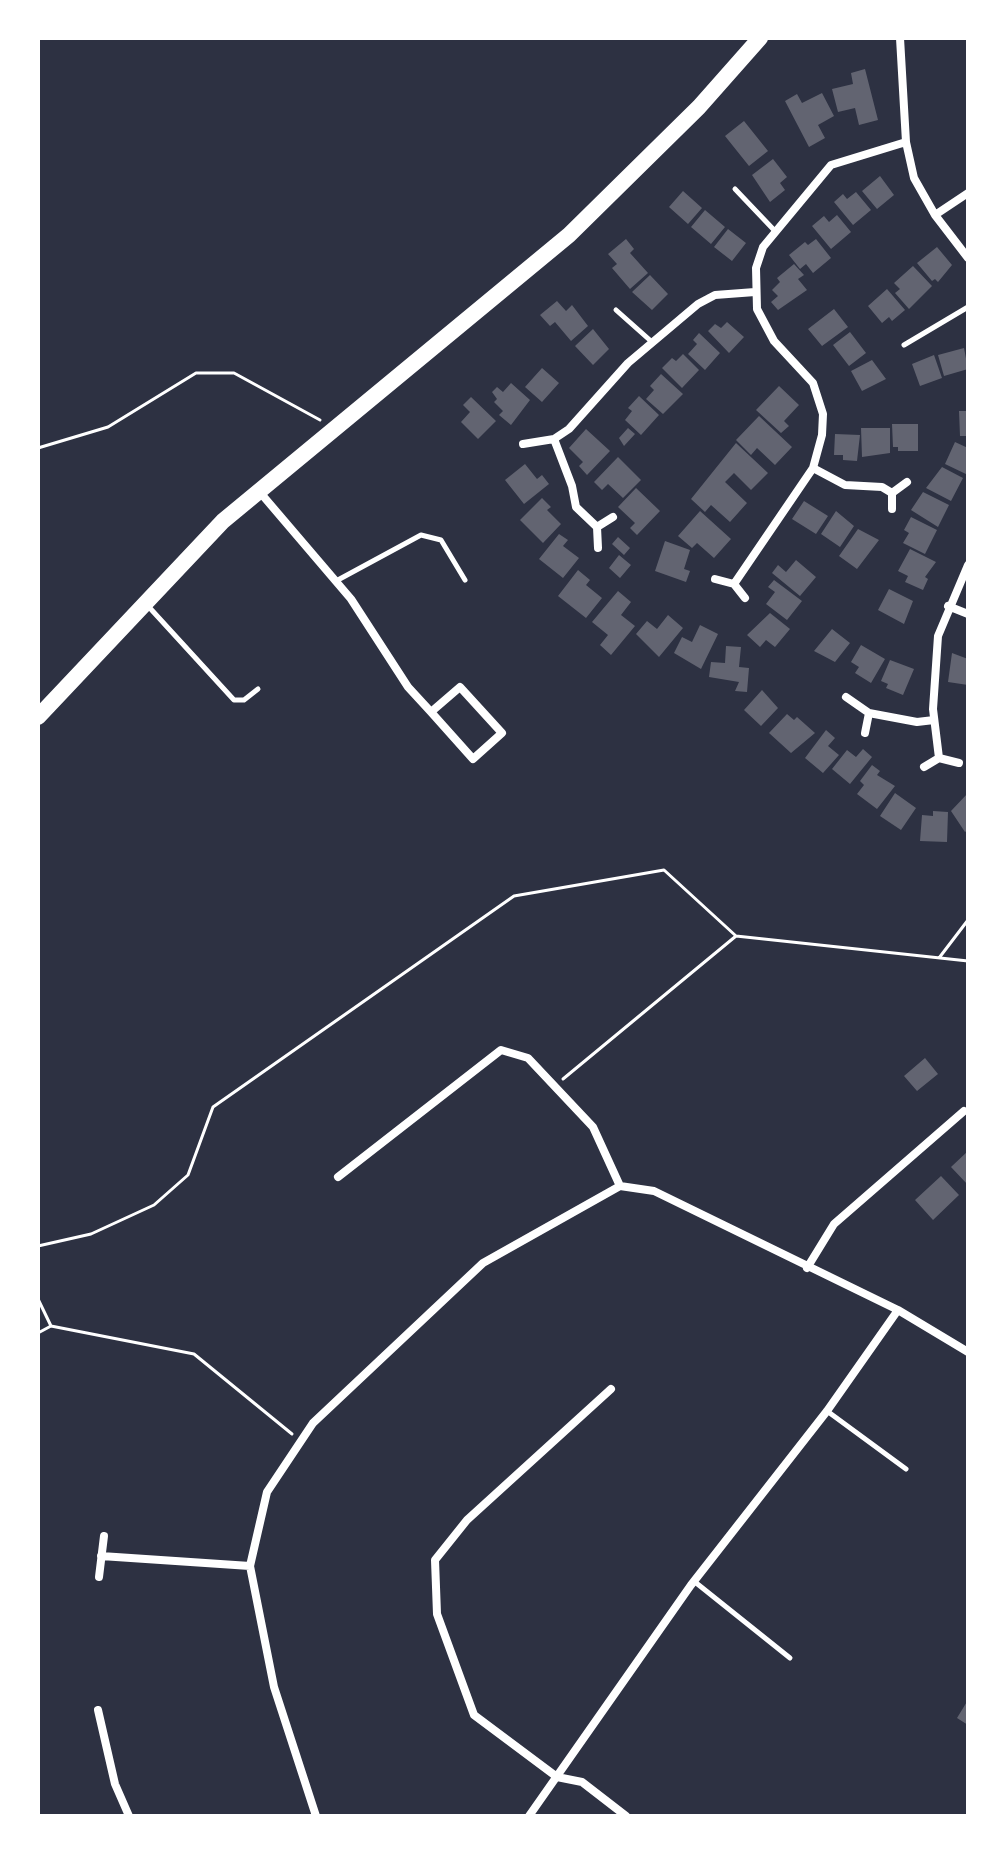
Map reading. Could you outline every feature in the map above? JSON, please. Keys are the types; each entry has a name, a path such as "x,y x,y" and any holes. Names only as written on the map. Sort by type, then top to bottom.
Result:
{"highway":[{"path":"38,717 178,565 258,489 569,235 699,107 760,38"}],"street":[{"path":"900,38 906,142 914,178 935,215 968,258"},
{"path":"734,584 813,468 822,435 819,399 803,369 763,325 755,292 756,268 774,230 831,165 906,142"},
{"path":"935,215 968,193"},
{"path":"523,444 554,439 580,418 602,390 652,342 698,304 715,295 755,292"},
{"path":"554,439 572,486 576,507 597,527 598,548"},
{"path":"813,468 845,485 882,487 892,493"},
{"path":"892,493 907,482"},
{"path":"258,489 336,581 408,687 473,759 502,733 460,687 431,712"},
{"path":"892,493 892,509"},
{"path":"597,527 613,517"},
{"path":"939,758 934,720 934,659 948,606 968,565"},
{"path":"715,579 734,584 745,598"},
{"path":"948,606 968,614"},
{"path":"846,697 869,713 917,722 934,720"},
{"path":"865,733 869,713"},
{"path":"924,767 939,758 959,763"},
{"path":"338,1177 501,1050 528,1058 593,1127 620,1186"},
{"path":"807,1268 834,1224 964,1111"},
{"path":"316,1816 274,1687 250,1566 267,1492 313,1423 483,1263 620,1186 654,1191 898,1310 966,1349"},
{"path":"529,1816 694,1581 827,1411 898,1310"},
{"path":"611,1389 467,1520 435,1560 437,1614 474,1715 557,1777 582,1782 626,1816"},
{"path":"99,1577 104,1536"},
{"path":"101,1556 250,1566"},
{"path":"98,1710 115,1784 129,1816"}],"lane":[{"path":"735,189 774,230"},
{"path":"904,345 968,307"},
{"path":"616,310 652,342"},
{"path":"336,581 421,535 441,540 465,580"},
{"path":"144,602 234,700 244,700 258,689"},
{"path":"827,1411 906,1469"},
{"path":"694,1581 790,1658"}],"path":[{"path":"913,38 928,38"},
{"path":"38,448 108,427 196,373 234,373 334,427"},
{"path":"38,1246 91,1234 154,1205 188,1175 213,1107 514,896 664,870 736,936 968,961"},
{"path":"939,959 968,920"},
{"path":"555,1086 736,936"},
{"path":"38,1299 51,1326"},
{"path":"38,1333 51,1326 194,1354 301,1442"}],"building":[{"path":"865,69 878,120 859,125 855,108 838,112 832,89 853,84 851,73"},
{"path":"822,93 834,116 818,125 825,138 809,147 785,101 797,94 802,103"},
{"path":"744,121 768,151 749,166 725,136"},
{"path":"773,159 787,177 780,183 785,190 770,202 752,175"},
{"path":"880,176 894,195 877,209 862,191"},
{"path":"683,191 702,208 688,224 669,207"},
{"path":"856,192 871,210 853,225 834,202 843,194 847,199"},
{"path":"705,210 725,227 711,244 691,227"},
{"path":"837,215 851,232 831,249 812,226 824,216 829,222"},
{"path":"728,229 746,243 732,261 714,247"},
{"path":"626,239 634,249 630,253 648,273 630,289 612,268 617,264 608,254"},
{"path":"816,239 831,258 813,273 806,264 800,269 789,255 805,242 808,245"},
{"path":"937,247 952,265 938,282 935,279 932,281 917,263"},
{"path":"794,264 804,275 798,279 807,290 778,310 771,302 778,296 772,290 780,282 777,278"},
{"path":"913,266 932,286 909,309 895,293 900,289 894,283"},
{"path":"650,275 668,294 652,310 632,292"},
{"path":"887,289 905,310 892,321 889,317 882,323 868,306"},
{"path":"557,301 566,311 572,305 588,326 571,341 555,322 550,326 540,315"},
{"path":"834,309 848,327 822,346 808,329"},
{"path":"727,322 744,337 729,353 708,331 715,324 721,328"},
{"path":"593,329 609,349 593,365 575,346"},
{"path":"850,332 866,353 849,366 833,345"},
{"path":"699,333 720,353 705,370 688,354 697,344 693,340"},
{"path":"964,348 968,369 944,376 938,355"},
{"path":"683,354 699,370 682,388 662,368 672,358 676,361"},
{"path":"934,355 942,378 920,386 912,364"},
{"path":"872,360 886,379 862,391 851,371"},
{"path":"542,368 559,383 542,402 525,387"},
{"path":"661,374 683,394 663,414 646,399 654,390 650,386"},
{"path":"511,383 530,400 511,425 499,415 503,411 494,402 497,399 492,392 497,387 503,392"},
{"path":"779,386 799,405 784,421 789,426 781,433 756,410"},
{"path":"639,396 659,415 641,435 625,420 632,411 628,408"},
{"path":"471,397 496,421 478,439 461,422 470,412 463,405"},
{"path":"959,411 968,411 968,436 960,436"},
{"path":"759,416 792,447 775,465 757,448 751,455 736,440"},
{"path":"892,424 918,424 918,451 898,451 898,447 893,447"},
{"path":"628,428 635,434 624,446 619,438"},
{"path":"861,428 890,428 890,453 862,457"},
{"path":"586,429 610,451 587,475 579,466 583,462 569,448"},
{"path":"835,434 860,435 857,461 843,460 843,455 834,455"},
{"path":"955,442 968,448 968,475 945,464"},
{"path":"736,443 768,473 751,490 734,473 725,482 747,503 730,522 711,505 705,512 691,499"},
{"path":"618,457 641,480 623,498 608,484 602,490 594,482"},
{"path":"525,464 537,479 542,475 549,484 524,504 505,480"},
{"path":"942,467 963,478 951,501 926,488"},
{"path":"636,488 660,511 637,535 630,528 635,523 618,507"},
{"path":"923,492 949,505 938,527 911,510"},
{"path":"542,498 551,507 547,510 561,524 543,543 520,520"},
{"path":"804,501 828,516 816,534 792,519"},
{"path":"700,511 731,539 714,558 697,543 692,548 678,536"},
{"path":"836,511 854,526 840,547 821,534"},
{"path":"911,517 937,530 925,554 903,543 909,533 904,530"},
{"path":"858,529 879,540 857,569 839,556"},
{"path":"559,534 568,540 563,546 579,558 563,578 539,559"},
{"path":"618,537 630,548 624,555 612,544"},
{"path":"665,541 690,550 684,569 690,571 686,582 655,571"},
{"path":"910,549 936,562 925,577 928,579 923,590 905,582 908,576 898,571"},
{"path":"619,555 631,565 620,578 609,568"},
{"path":"796,560 816,577 800,596 772,573 778,565 786,572"},
{"path":"578,570 590,580 586,585 602,598 586,618 558,596"},
{"path":"774,580 802,601 787,620 766,604 775,592 768,587"},
{"path":"889,589 913,601 904,624 878,610"},
{"path":"618,591 631,602 621,615 635,626 611,655 600,645 608,635 592,622"},
{"path":"770,613 790,629 775,647 766,640 760,647 747,635"},
{"path":"668,615 683,628 659,657 636,634 647,621 657,629"},
{"path":"700,625 718,634 701,669 674,653 682,637 692,642"},
{"path":"832,629 850,643 835,662 814,651"},
{"path":"861,645 885,659 871,683 855,673 859,667 851,662"},
{"path":"726,646 741,647 739,667 749,668 747,692 735,691 739,682 709,677 711,662 725,663"},
{"path":"952,653 968,659 968,685 948,682"},
{"path":"890,660 914,669 903,695 886,688 888,684 881,681"},
{"path":"762,690 778,708 761,726 744,710"},
{"path":"787,714 794,720 797,717 815,733 791,753 769,733"},
{"path":"826,730 835,738 828,746 839,755 823,773 805,758"},
{"path":"863,749 872,757 850,784 832,769 847,750 856,757"},
{"path":"872,765 880,771 877,775 895,786 877,809 857,794 864,785 860,781"},
{"path":"895,793 916,808 901,830 880,816"},
{"path":"968,793 968,830 965,832 951,811"},
{"path":"933,811 948,812 947,842 920,841 922,815 933,816"},
{"path":"925,1058 938,1074 917,1091 904,1076"},
{"path":"968,1151 968,1185 951,1167"},
{"path":"941,1176 959,1195 933,1220 915,1200"},
{"path":"968,1700 968,1725 957,1718"}]}
